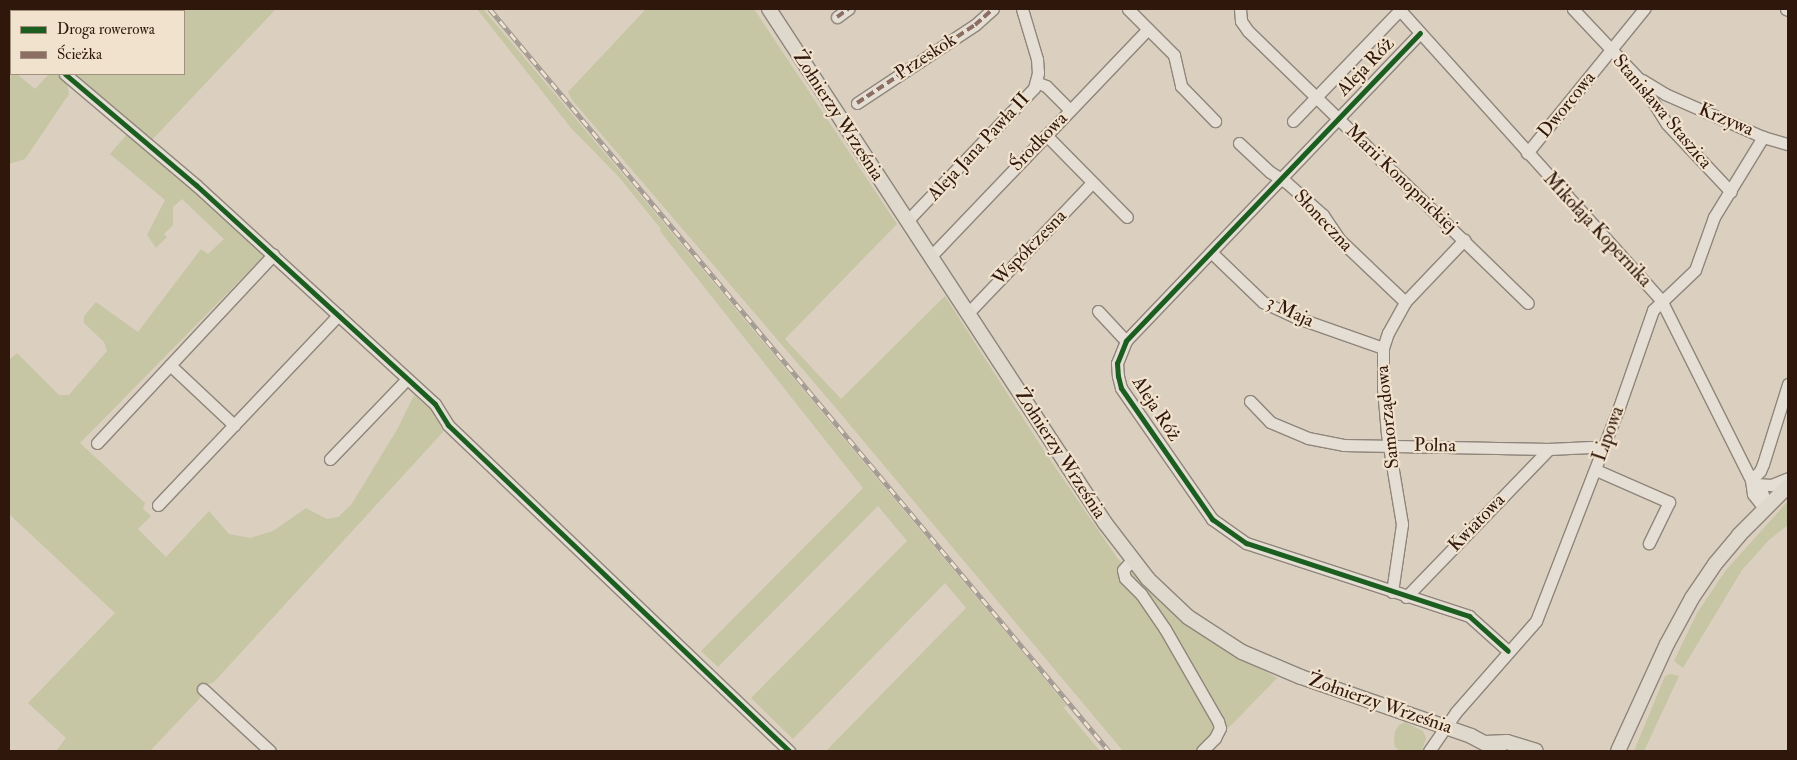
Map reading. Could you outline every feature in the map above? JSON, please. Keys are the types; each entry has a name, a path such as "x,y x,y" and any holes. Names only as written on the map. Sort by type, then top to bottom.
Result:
{"main road":[{"name":"Żołnierzy Września","path":"769,9 1132,560 1163,594 1188,617 1242,652 1301,677 1445,727 1486,743 1499,751"},
{"path":"1618,751 1667,644 1692,598 1725,551 1765,507 1788,486"},
{"path":"1610,751 1629,726"},
{"name":"Żołnierzy Września","path":"1486,743 1507,742 1536,751"}],"street":[{"path":"837,17 848,9"},
{"name":"Przeskok","path":"857,103 975,25 993,9"},
{"name":"Aleja Jana Pawła II","path":"907,221 1026,99 1036,82 1038,74 1037,59 1022,9"},
{"path":"1128,9 1174,54 1180,86 1215,121"},
{"name":"Marii Konopnickiej","path":"1240,9 1241,21 1244,26 1528,303"},
{"path":"1293,121 1399,9"},
{"name":"Mikołaja Kopernika","path":"1399,9 1661,300 1753,482 1753,494 1765,507"},
{"name":"Stanisława Staszica","path":"1573,9 1638,78 1667,124 1731,192"},
{"name":"Dworcowa","path":"1527,153 1644,9"},
{"name":"Środkowa","path":"931,256 1148,29"},
{"name":"Aleja Róż","path":"1420,33 1126,341 1117,363 1121,388 1212,518 1246,543 1469,616 1508,651"},
{"path":"66,75 196,185 407,379 441,411 448,425 789,751"},
{"name":"Krzywa","path":"1638,78 1665,94 1764,137 1788,144"},
{"path":"1036,82 1046,86 1070,110"},
{"path":"1046,135 1127,217"},
{"name":"Lipowa","path":"1429,751 1445,727 1508,651 1536,621 1596,470 1652,310 1695,270 1714,217 1764,137"},
{"name":"Słoneczna","path":"1239,143 1270,172 1280,178 1323,215 1340,240 1405,302"},
{"name":"Współczesna","path":"968,313 1092,183"},
{"name":"Samorządowa","path":"1392,592 1402,524 1389,446 1383,388 1383,348 1405,302 1464,240"},
{"name":"3 Maja","path":"1212,253 1263,302 1295,318 1383,348"},
{"path":"97,443 273,255"},
{"path":"1098,311 1126,341"},
{"path":"158,505 338,315"},
{"path":"170,366 234,425"},
{"path":"330,459 407,379"},
{"path":"1788,384 1763,464 1753,482 1776,484 1788,478"},
{"name":"Polna","path":"1250,401 1270,422 1308,438 1343,446 1591,447 1603,450"},
{"name":"Kwiatowa","path":"1406,596 1549,448"},
{"path":"1596,470 1669,502 1649,543"},
{"path":"1132,560 1124,570 1125,578 1141,594 1165,629 1218,721 1220,728 1215,738 1202,751"},
{"path":"203,688 270,751"}],"green space":[{"path":"276,9 151,141 76,75 185,75 185,10 86,10"},
{"path":"477,9 483,9 646,202 1067,706 1063,707 1100,751 826,751 966,608 945,583 793,739 751,698 907,541 878,506 718,667 701,651 863,488 660,231 661,229 618,176 571,128"},
{"path":"646,9 754,9 897,224 785,339 841,399 945,296 1046,454 1118,559 1186,624 1277,678 1206,751 1123,751 835,407 572,100 568,92"},
{"path":"9,66 10,75 18,75 35,89 48,75 57,75 67,83 69,94 25,159 9,164"},
{"path":"128,133 261,251 263,257 80,443 145,503 143,509 151,516 138,529 166,557 209,511 229,534 250,538 273,531 306,508 327,519 338,517 351,505 398,428 414,395 434,412 443,432 214,682 206,685 200,692 202,696 150,751 56,751 66,738 28,703 115,613 9,514 9,360 17,353 59,395 69,395 107,351 104,342 84,323 84,316 96,302 138,332 201,249 208,254 224,239 182,199 173,207 173,225 164,234 167,237 156,248 147,235 165,200 110,154"},
{"path":"1788,501 1788,525 1769,540 1742,570 1683,668 1674,661 1697,613 1726,570"},
{"path":"1671,674 1679,676 1644,751 1634,751 1665,676"},
{"path":"1405,722 1423,731 1426,738 1422,751 1400,751 1395,747 1395,731 1399,725"}],"railway":[{"path":"490,9 1109,751"}],"marked path":[{"path":"837,17 848,9"},
{"path":"857,103 975,25 993,9"}],"cycle path":[{"path":"1420,33 1126,341 1117,363 1118,376 1121,388 1212,519 1246,543 1469,616 1508,651"},
{"path":"66,75 196,185 435,404 448,425 789,751"}]}
